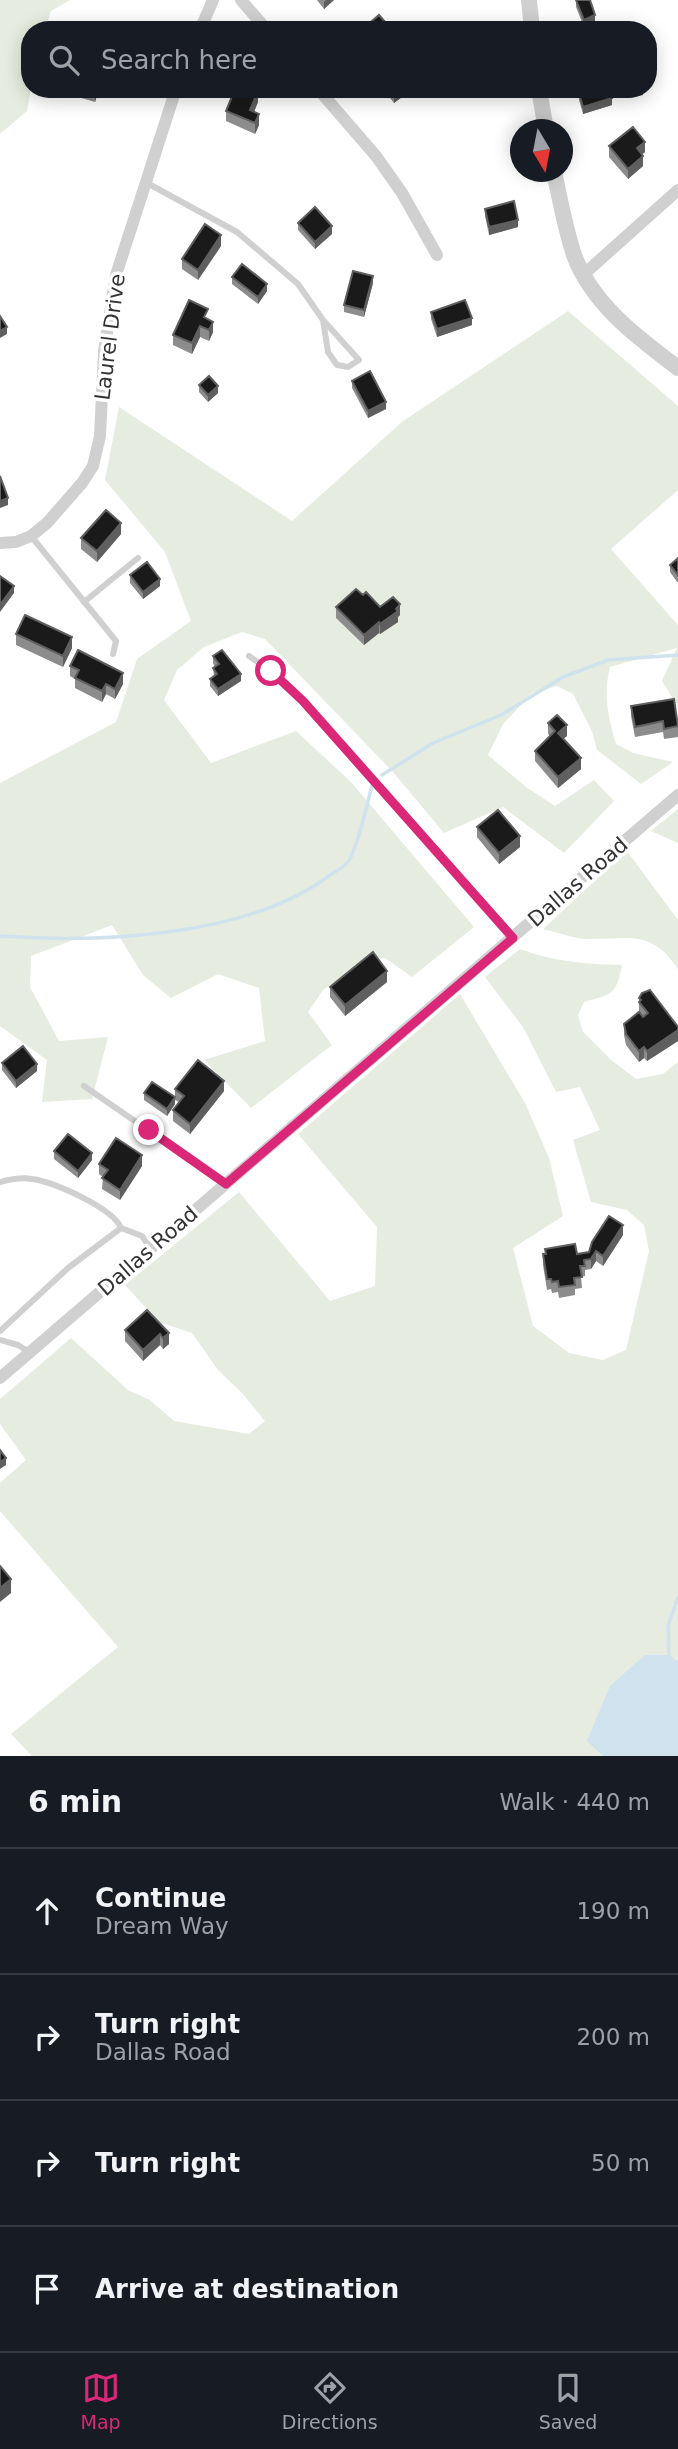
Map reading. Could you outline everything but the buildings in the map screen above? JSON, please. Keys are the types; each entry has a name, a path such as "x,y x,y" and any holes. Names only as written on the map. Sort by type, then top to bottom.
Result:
{"street":[{"path":"204,21 213,0"},
{"path":"241,0 259,21"},
{"path":"529,0 531,21"},
{"name":"Laurel Drive","path":"0,544 31,536 47,523 89,473 96,458 110,304 126,241 173,98"},
{"path":"326,98 376,156 402,193 437,255"},
{"path":"541,98 544,119"},
{"path":"556,182 564,220 583,275 611,311 678,368"},
{"path":"583,275 678,190"},
{"name":"Dallas Road","path":"0,1378 678,795"}],"lane":[{"path":"147,183 237,232 299,284 323,320 359,360 348,367 337,365 328,352 323,320"},
{"path":"31,536 116,641 113,654"},
{"path":"84,602 138,558"},
{"path":"249,656 271,671 303,701 513,938"},
{"path":"84,1086 226,1184"},
{"path":"0,1182 31,1178 57,1185 104,1211 118,1221 121,1228 142,1236 150,1249"},
{"path":"0,1331 68,1268 121,1228"},
{"path":"0,1340 18,1345 29,1352"}],"shaded area":[{"path":"0,0 70,0 51,11 48,21 21,21 21,98 29,98 27,111 0,134"},
{"path":"568,311 678,406 678,490 611,549 678,625 678,707 662,681 677,648 610,667 607,696 616,744 633,753 673,762 641,784 597,750 592,731 573,694 557,686 532,693 503,724 488,755 526,787 555,806 594,780 614,801 564,853 503,807 444,833 393,772 265,639 242,632 204,647 177,670 164,700 211,763 296,731 351,782 474,927 412,977 385,958 363,961 323,990 308,1012 332,1045 251,1108 204,1060 265,1041 259,988 218,974 171,998 143,975 112,925 31,956 30,987 59,1041 108,1037 92,1099 42,1102 47,1060 0,1026 0,783 116,722 137,659 191,621 165,552 105,480 119,407 292,521 403,421"},
{"path":"678,809 678,843 651,831"},
{"path":"627,851 678,920 678,969 658,947 648,942 626,938 586,939 543,929"},
{"path":"520,949 570,962 622,965 618,982 612,992 584,1002 578,1015 583,1032 610,1059 636,1079 663,1074 678,1062 678,1756 32,1756 11,1734 118,1647 0,1511 0,1483 26,1460 0,1424 0,1399 71,1338 128,1390 150,1400 174,1421 249,1434 265,1421 218,1370 192,1333 159,1322 125,1285 239,1192 330,1301 375,1286 377,1227 298,1134 460,994 525,1103 549,1158 563,1216 513,1248 533,1326 569,1353 603,1360 626,1350 649,1251 644,1225 627,1210 591,1202 573,1140 600,1130 580,1087 556,1092 523,1027 485,977"}],"water":[{"path":"645,1655 669,1655 678,1662 678,1756 603,1756 587,1741 610,1686"}],"waterway":[{"path":"382,775 433,743 501,715 563,677 608,660 678,655"},
{"path":"0,936 81,938 169,932 254,913 293,898 348,862 372,785"},
{"path":"669,1655 668,1626 678,1597"}],"route":[{"path":"149,1130 226,1184 513,938 303,701 271,671"}]}
